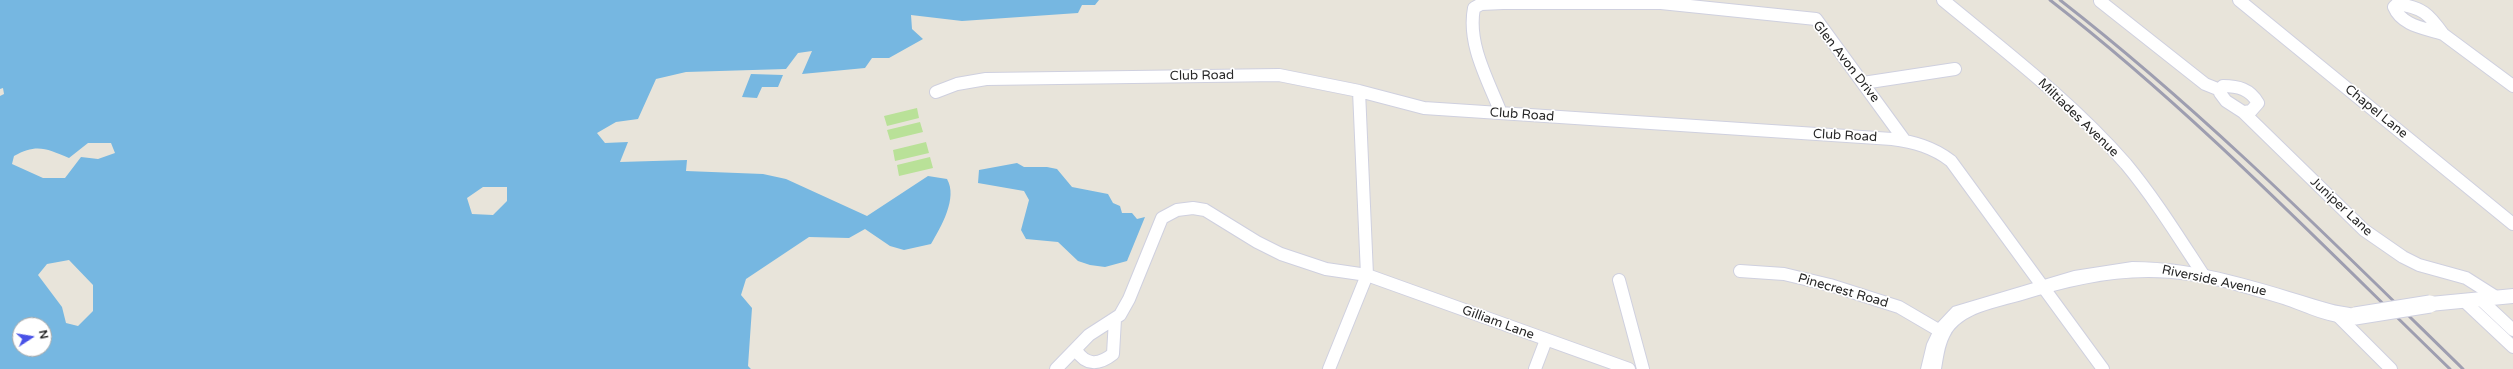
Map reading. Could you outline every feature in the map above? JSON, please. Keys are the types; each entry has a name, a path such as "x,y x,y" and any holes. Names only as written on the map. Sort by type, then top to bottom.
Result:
{"street":[{"name":"Miltiades Avenue","path":"1944,0 2048,88 2114,152 2139,181 2204,276"},
{"name":"Chapel Lane","path":"2239,0 2513,224"},
{"name":"Juniper Lane","path":"2100,1 2205,84 2220,90 2222,98 2226,103 2245,112 2249,120 2364,230 2403,258 2419,265 2466,278 2488,298"},
{"name":"Glen Avon Drive","path":"1501,113 1473,34 1471,14 1474,8 1481,4 1662,3 1816,19 1905,140"},
{"path":"2443,34 2513,86"},
{"path":"1863,84 1955,69"},
{"name":"Club Road","path":"936,92 957,84 986,79 1279,75 1359,91 1424,108 1905,140 1934,149 1951,161 2103,369"},
{"path":"2220,90 2223,86 2231,86 2249,91 2258,103 2251,111 2245,112"},
{"path":"1329,369 1367,275 1359,91"},
{"name":"Gilliam Lane","path":"1115,319 1120,315 1130,299 1162,218 1174,210 1192,207 1206,210 1264,246 1351,275 1367,275 1629,369"},
{"name":"Riverside Avenue","path":"1940,331 1949,320 1960,312 2097,274 2135,268 2164,269 2204,276 2271,293 2336,314 2355,316 2430,304 2488,298"},
{"name":"Pinecrest Road","path":"1740,271 1760,271 1784,274 1830,285 1899,307 1940,331"},
{"path":"1619,280 1643,369"},
{"path":"2488,298 2513,330"},
{"path":"2488,298 2513,347"},
{"path":"2336,314 2391,369"},
{"path":"1076,350 1081,359 1087,362 1098,363 1106,360 1113,354 1115,319"},
{"path":"1056,369 1089,335 1115,319"},
{"path":"1931,369 1940,331"},
{"path":"1535,369 1546,340"}],"green space":[{"path":"917,108 919,118 887,126 884,116"},
{"path":"920,122 923,132 890,140 887,130"},
{"path":"926,142 929,153 895,161 893,150"},
{"path":"930,157 933,168 899,176 897,165"}],"water":[{"path":"0,0 1099,0 1095,5 1082,5 1078,13 962,21 911,15 912,29 923,39 889,58 872,58 865,68 802,74 812,51 798,53 786,69 686,72 656,79 638,119 616,122 597,133 605,143 628,142 620,162 687,160 686,171 763,174 786,179 867,216 928,176 947,179 951,195 947,212 931,244 904,250 890,246 865,229 849,238 809,237 746,279 741,295 752,308 748,366 751,369 0,369 0,96 4,94 3,88 0,89","holes":["88,143 111,143 115,153 98,159 81,157 65,178 43,178 12,164 14,156 22,152 36,149 48,150 69,158","483,187 507,187 507,201 493,215 472,214 467,198","69,260 93,285 93,311 78,326 66,323 62,307 38,275 47,264"]},
{"path":"751,74 783,75 778,87 762,87 757,98 742,97"},
{"path":"1017,163 1024,167 1047,167 1057,169 1072,187 1108,194 1113,203 1120,206 1122,213 1132,213 1137,219 1145,217 1127,261 1105,267 1090,265 1078,261 1058,242 1026,239 1021,230 1029,200 1024,191 978,183 979,170"}],"railway":[{"path":"2050,0 2155,87 2205,132 2304,226 2450,369"},
{"path":"2060,0 2113,43 2216,132 2266,178 2463,369"}]}
